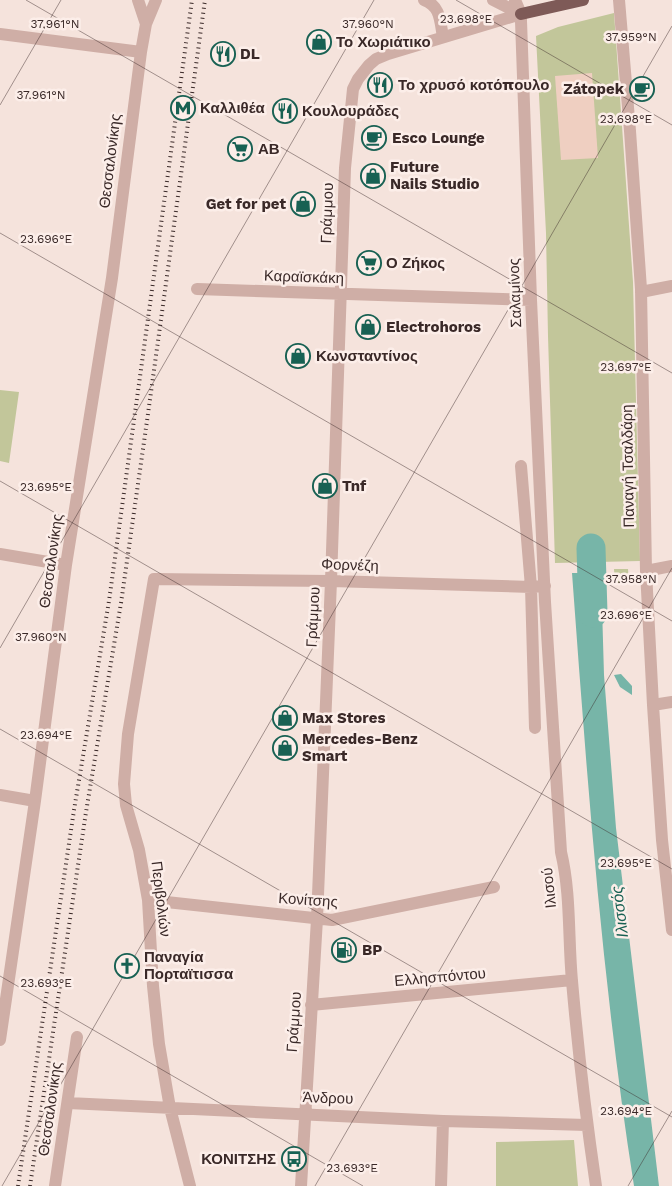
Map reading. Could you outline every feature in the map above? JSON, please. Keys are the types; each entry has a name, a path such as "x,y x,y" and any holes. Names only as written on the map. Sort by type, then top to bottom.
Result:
{"main road":[{"path":"521,14 583,0"}],"street":[{"path":"138,0 146,24"},
{"name":"Θεσσαλονίκης","path":"0,1040 35,801 66,566 112,278 141,52 146,24 156,0"},
{"path":"424,0 434,5 438,10 443,37 521,14"},
{"path":"494,0 521,14"},
{"path":"508,0 521,14"},
{"name":"Σαλαμίνος","path":"515,0 521,14 531,300 545,586"},
{"name":"Παναγή Τσαλδάρη","path":"619,0 630,131 640,292 646,571 653,705 667,839 672,930"},
{"path":"0,34 141,52"},
{"name":"Γράμμου","path":"301,1186 317,919 331,581 344,168 351,98 358,79 364,70 376,59 443,37"},
{"path":"640,292 672,286"},
{"name":"Καραϊσκάκη","path":"196,289 531,300"},
{"path":"521,466 531,587 535,728"},
{"path":"0,554 66,566"},
{"path":"646,571 672,566"},
{"name":"Φορνέζη","path":"128,734 154,579 545,586"},
{"name":"Ιλισού","path":"545,586 560,842 566,873 572,980 587,1126 596,1186"},
{"path":"653,705 672,702"},
{"name":"Περιβολιών","path":"128,734 124,784 126,804 148,900 153,986 159,1044 170,1108 190,1186"},
{"path":"0,795 35,801"},
{"name":"Κονίτσης","path":"148,900 332,920 494,887"},
{"name":"Ελλησπόντου","path":"312,1005 572,980"},
{"name":"Θεσσαλονίκης","path":"56,1186 78,1037"},
{"name":"Άνδρου","path":"68,1103 587,1126"},
{"path":"441,1186 443,1121"}],"green space":[{"path":"614,13 633,282 640,561 555,563 546,233 536,36 558,27"},
{"path":"0,390 19,392 9,463 0,461"},
{"path":"614,569 628,569 629,583 615,583"},
{"path":"574,1140 578,1186 496,1186 496,1142"}],"shaded area":[{"path":"592,73 598,158 561,160 555,76"}],"water":[{"path":"572,573 601,573 604,675 616,828 659,1186 634,1186 623,1110 604,957"},
{"path":"621,674 632,686 632,695 620,687 614,675"}],"waterway":[{"name":"Ιλισσός","path":"591,548 593,613"}],"railway":[{"path":"18,1186 74,810 109,601 192,0"},
{"path":"30,1186 86,812 121,603 205,0"}],"place":[{"name":"Το Χωριάτικο","path":"319,42"},
{"name":"DL","path":"223,54"},
{"name":"Το χρυσό κοτόπουλο","path":"380,85"},
{"name":"Zátopek","path":"642,89"},
{"name":"Καλλιθέα","path":"183,108"},
{"name":"Κουλουράδες","path":"285,111"},
{"name":"Esco Lounge","path":"374,138"},
{"name":"ΑΒ","path":"240,149"},
{"name":"Future Nails Studio","path":"373,176"},
{"name":"Get for pet","path":"303,204"},
{"name":"Ο Ζήκος","path":"369,263"},
{"name":"Electrohoros","path":"368,327"},
{"name":"Κωνσταντίνος","path":"298,356"},
{"name":"Tnf","path":"325,486"},
{"name":"Max Stores","path":"285,718"},
{"name":"Mercedes-Benz Smart","path":"285,748"},
{"name":"BP","path":"344,950"},
{"name":"Παναγία Πορταϊτισσα","path":"127,966"},
{"name":"ΚΟΝΙΤΣΗΣ","path":"294,1159"}]}
